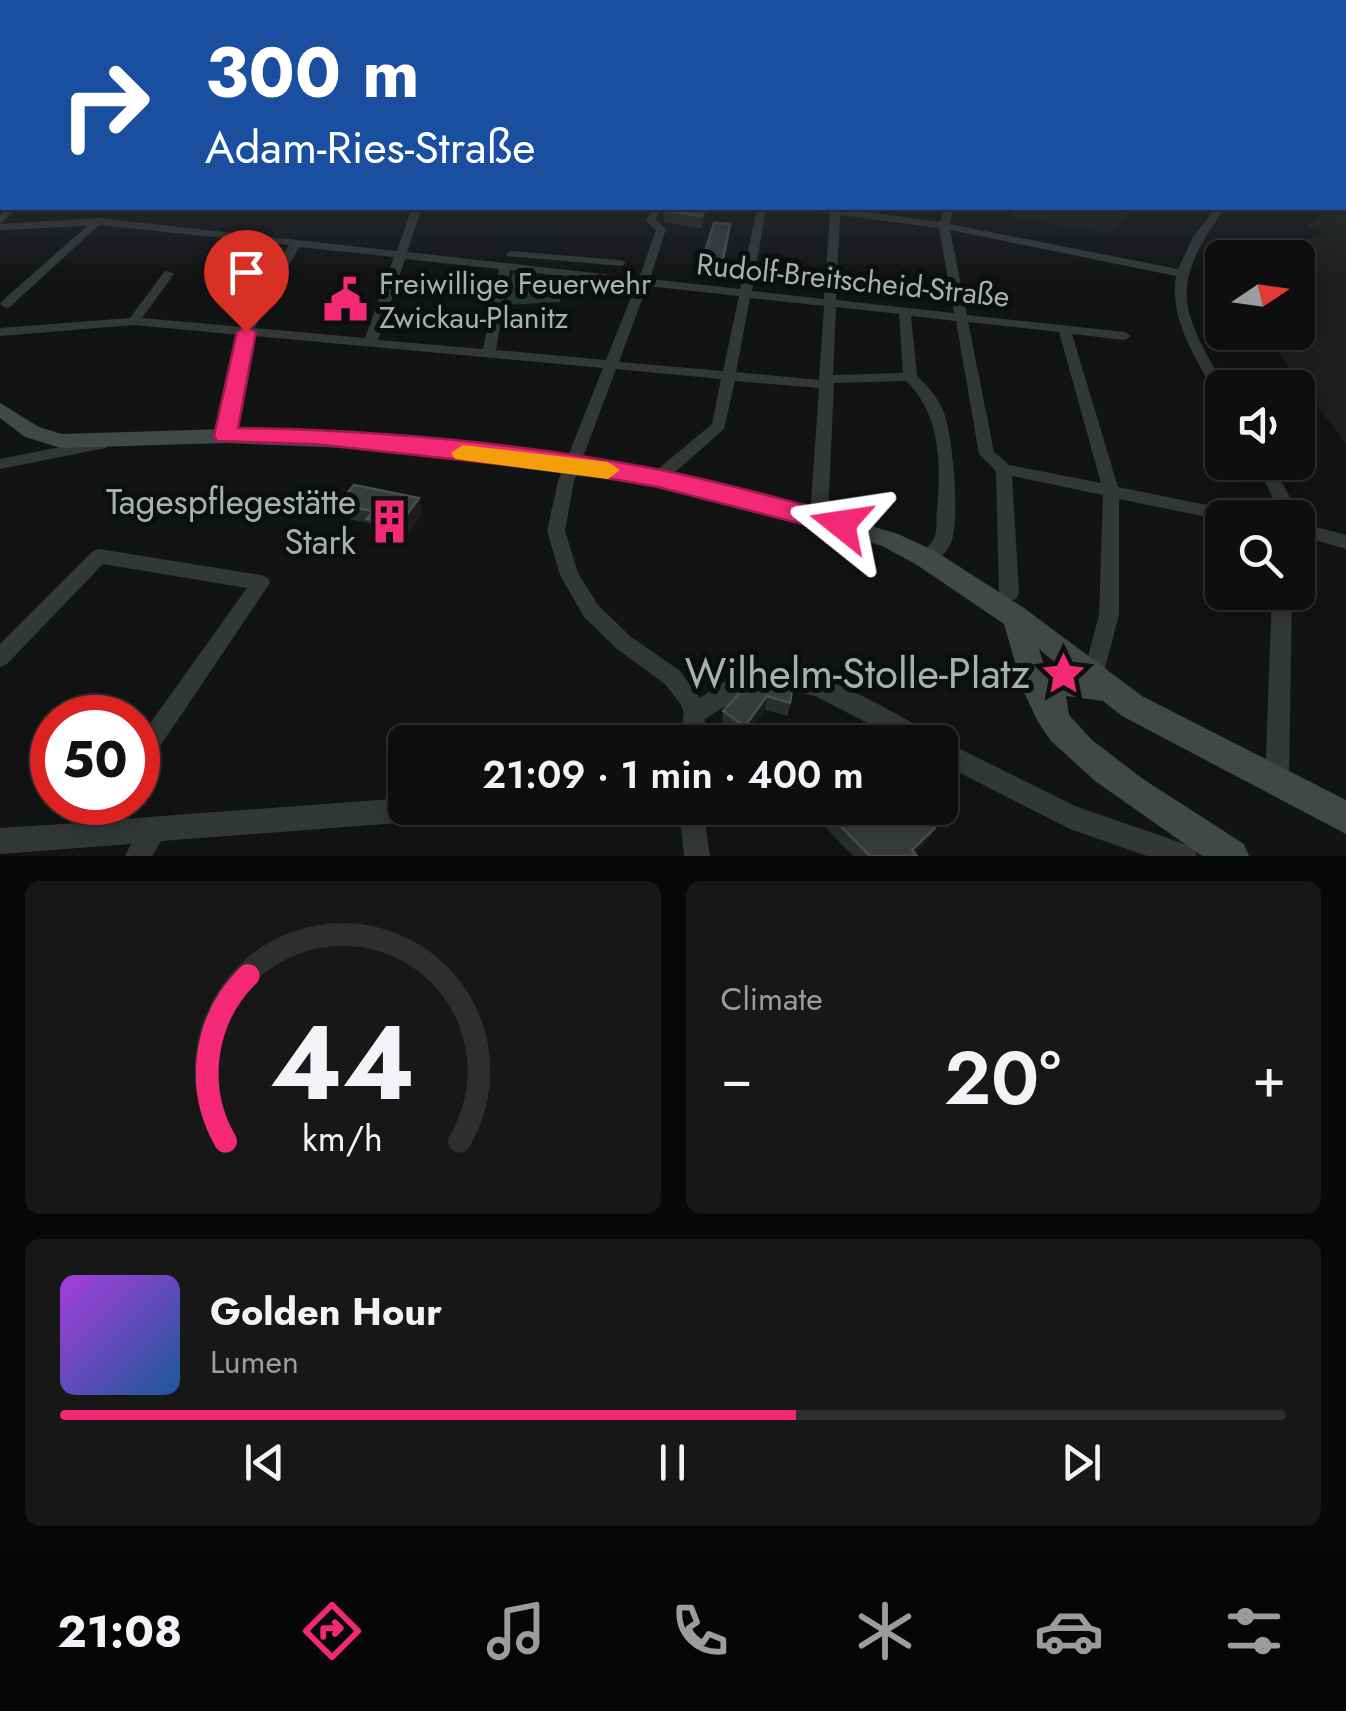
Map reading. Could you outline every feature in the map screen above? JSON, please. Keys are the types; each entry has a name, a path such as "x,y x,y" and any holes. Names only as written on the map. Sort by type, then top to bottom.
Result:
{"main road":[{"path":"0,409 32,432 61,441 314,437 573,464 658,478 819,518 890,540 1012,605 1103,683 1181,735 1346,818"},
{"path":"1012,605 1040,694 1061,728 1086,754 1219,854"},
{"path":"1061,728 1052,705 1054,685 1103,683"}],"street":[{"path":"6,304 103,221 126,210"},
{"path":"370,343 416,210"},
{"path":"655,210 651,221 661,229 556,517 560,551 569,576 592,611 682,687 692,725"},
{"path":"658,478 719,426 762,210"},
{"path":"819,518 834,210"},
{"path":"840,210 944,226 1179,273"},
{"path":"948,210 944,226 958,318 987,454 1004,469 1205,510"},
{"path":"1210,370 1184,318 1179,273 1196,239 1218,211"},
{"name":"Rudolf-Breitscheid-Straße","path":"0,224 103,221 403,254 621,263"},
{"path":"226,436 246,332 296,243"},
{"name":"Rudolf-Breitscheid-Straße","path":"508,260 643,282 1125,336"},
{"path":"489,354 508,260"},
{"path":"134,321 168,274"},
{"path":"905,311 910,377 934,398 940,414 946,504 943,542 926,558"},
{"path":"0,332 134,321 729,378 828,382 910,377"},
{"path":"1064,329 1111,490 1109,615 1103,683"},
{"path":"4,460 105,443"},
{"path":"1004,469 1012,605"},
{"path":"1315,534 1346,542"},
{"path":"0,658 99,556 261,583 160,728"},
{"path":"1277,786 1282,610"},
{"path":"699,725 755,678 780,676 814,687 891,725"},
{"path":"958,759 1070,817 1184,856"},
{"path":"0,841 388,812"},
{"path":"84,836 91,825"},
{"path":"693,825 697,856"},
{"path":"138,856 152,832"}],"shaded area":[{"path":"1006,210 1132,210 1110,234 1011,216 1012,212"},
{"path":"1326,210 1346,210 1346,261 1315,253 1315,240 1305,240 1323,233 1306,226"},
{"path":"1315,253 1346,261 1346,444 1315,402 1315,370 1291,370 1277,350 1315,350"},
{"path":"513,273 564,277 560,302 505,305"}],"building":[{"path":"663,210 704,210 702,216"},
{"path":"714,223 730,224 723,259 703,258"},
{"path":"354,485 419,498 399,525 367,519 373,511 338,504"},
{"path":"766,678 793,684 790,703 767,696 744,725 723,711 751,681"},
{"path":"840,825 935,828 912,850 917,856 870,856"}],"slow traffic":[{"path":"463,453 608,470"}],"place":[{"name":"Freiwillige Feuerwehr Zwickau-Planitz","path":"346,300"},
{"name":"Tagespflegestätte Stark","path":"389,522"},
{"name":"Wilhelm-Stolle-Platz","path":"1063,673"}],"route":[{"path":"246,332 226,436 314,437 573,464 658,478 841,524"}]}
